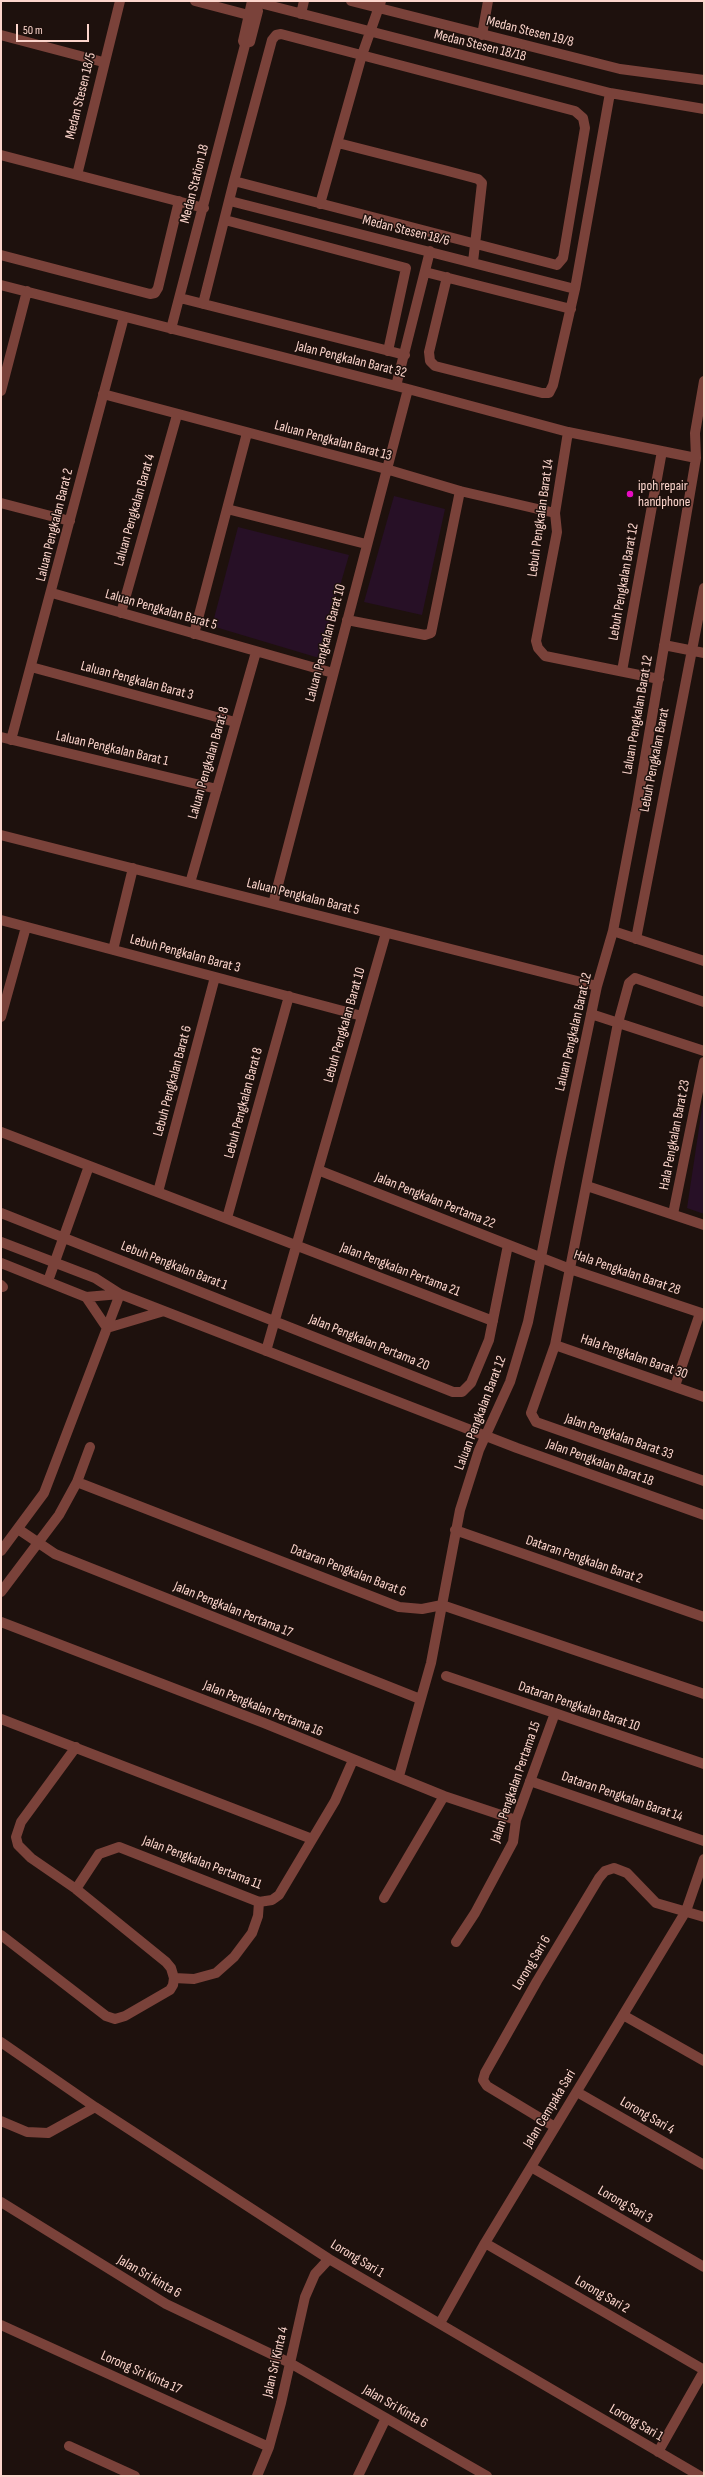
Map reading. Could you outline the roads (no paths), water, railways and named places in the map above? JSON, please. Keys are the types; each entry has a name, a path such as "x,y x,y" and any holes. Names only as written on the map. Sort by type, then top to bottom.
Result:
{"street":[{"name":"Medan Stesen 18/5","path":"77,175 103,62 120,1"},
{"path":"195,1 252,16"},
{"path":"301,14 304,1"},
{"name":"Medan Stesen 19/8","path":"351,1 380,5 482,35 620,69 704,80"},
{"path":"482,35 488,1"},
{"name":"Medan Station 18","path":"171,329 204,208 245,45 243,40 256,2"},
{"name":"Medan Stesen 18/18","path":"256,2 610,94 704,109"},
{"path":"320,204 362,56 380,5"},
{"path":"203,304 226,220 234,181 274,37 281,34 575,111 583,118 586,128 562,262 557,265 234,181"},
{"path":"1,35 103,62"},
{"path":"447,278 429,352 430,361 435,366 542,393 549,393 553,386 571,309 610,94"},
{"path":"338,143 478,180 482,183 483,188 473,262"},
{"path":"1,155 204,208"},
{"path":"1,255 150,294 155,293 158,288 179,201"},
{"name":"Medan Stesen 18/6","path":"230,201 575,289"},
{"path":"226,220 406,268 388,351"},
{"path":"396,386 430,251"},
{"path":"425,272 571,309"},
{"name":"Jalan Pengkalan Barat 32","path":"1,285 408,389 568,432 662,451 696,456"},
{"path":"1,388 27,292"},
{"path":"180,298 405,355"},
{"name":"Laluan Pengkalan Barat 2","path":"6,739 31,667 52,593 124,317"},
{"name":"Laluan Pengkalan Barat 12","path":"399,1776 431,1663 455,1530 479,1450 510,1382 528,1322 597,986 612,931 659,679 696,456 695,434 704,381"},
{"name":"Laluan Pengkalan Barat 10","path":"273,904 366,544 408,389"},
{"name":"Laluan Pengkalan Barat 13","path":"103,394 177,415 386,469 460,491 555,513"},
{"name":"Laluan Pengkalan Barat 4","path":"121,613 177,415"},
{"name":"Lebuh Pengkalan Barat 14","path":"568,432 555,513 557,532 536,641 538,648 544,656 659,679"},
{"path":"194,634 247,433"},
{"name":"Laluan Pengkalan Barat 12","path":"696,456 704,441"},
{"name":"Lebuh Pengkalan Barat 12","path":"622,671 662,451"},
{"path":"347,620 426,636 431,632 460,491"},
{"path":"1,503 70,521"},
{"path":"227,509 366,544"},
{"name":"Lebuh Pengkalan Barat","path":"636,938 704,588"},
{"name":"Laluan Pengkalan Barat 5","path":"52,593 333,673"},
{"path":"664,645 704,653"},
{"name":"Laluan Pengkalan Barat 8","path":"190,883 256,652"},
{"name":"Laluan Pengkalan Barat 3","path":"31,667 235,722"},
{"name":"Laluan Pengkalan Barat 1","path":"6,739 217,789"},
{"name":"Laluan Pengkalan Barat 5","path":"1,835 597,986"},
{"path":"113,950 133,868"},
{"name":"Lebuh Pengkalan Barat 3","path":"1,920 362,1016"},
{"path":"1,1017 26,927"},
{"path":"612,931 704,961"},
{"name":"Lebuh Pengkalan Barat 10","path":"266,1351 386,933"},
{"name":"Lebuh Pengkalan Barat 6","path":"158,1192 215,977"},
{"path":"555,1345 618,1023 629,983 635,978 704,1002"},
{"name":"Lebuh Pengkalan Barat 8","path":"227,1218 289,996"},
{"path":"591,1014 704,1051"},
{"name":"Hala Pengkalan Barat 23","path":"673,1214 704,1062"},
{"path":"1,1132 297,1245"},
{"path":"48,1281 89,1166"},
{"name":"Jalan Pengkalan Pertama 22","path":"318,1170 541,1258"},
{"path":"587,1186 704,1225"},
{"name":"Lebuh Pengkalan Barat 1","path":"1,1213 275,1320"},
{"path":"1,1242 95,1278 120,1294"},
{"name":"Jalan Pengkalan Pertama 21","path":"297,1245 493,1321"},
{"path":"493,1321 508,1245"},
{"name":"Hala Pengkalan Barat 28","path":"541,1258 702,1313"},
{"path":"1,1263 86,1297 120,1294"},
{"path":"1,1551 44,1493 120,1294"},
{"name":"Jalan Pengkalan Barat 18","path":"120,1294 487,1435 704,1515"},
{"path":"86,1297 107,1328"},
{"path":"107,1328 164,1311"},
{"path":"675,1386 702,1313"},
{"name":"Jalan Pengkalan Pertama 20","path":"275,1320 453,1392 462,1392 472,1383 489,1340 493,1321"},
{"name":"Hala Pengkalan Barat 30","path":"555,1345 704,1396"},
{"name":"Jalan Pengkalan Barat 33","path":"555,1345 531,1413 536,1422 704,1481"},
{"path":"1,1592 52,1526 77,1482 90,1447"},
{"name":"Dataran Pengkalan Barat 6","path":"77,1482 399,1607 422,1609 442,1605"},
{"name":"Jalan Pengkalan Pertama 17","path":"18,1530 55,1554 420,1699"},
{"name":"Dataran Pengkalan Barat 2","path":"455,1530 704,1617"},
{"path":"442,1605 704,1694"},
{"name":"Jalan Pengkalan Pertama 16","path":"1,1622 264,1723 354,1760 399,1776 444,1796 516,1820"},
{"name":"Dataran Pengkalan Barat 10","path":"446,1676 704,1764"},
{"name":"Jalan Pengkalan Pertama 15","path":"456,1942 475,1914 513,1842 516,1820 555,1713"},
{"path":"1,1719 312,1839"},
{"path":"1,1935 106,2016 115,2018 125,2016 170,1990 174,1978 166,1962 76,1888 31,1858 18,1845 16,1837 21,1822 76,1747"},
{"name":"Jalan Pengkalan Pertama 11","path":"76,1888 100,1854 119,1847 259,1902 272,1900 279,1896 335,1801 354,1760"},
{"name":"Dataran Pengkalan Barat 14","path":"530,1781 704,1841"},
{"path":"384,1898 444,1796"},
{"name":"Jalan Cempaka Sari","path":"440,2323 485,2243 686,1911 704,1859"},
{"name":"Lorong Sari 6","path":"555,2127 487,2086 483,2080 485,2073 533,1988 599,1878 605,1871 614,1868 627,1873 656,1903 686,1911"},
{"path":"174,1978 194,1979 216,1973 234,1956 252,1933 258,1916 259,1902"},
{"path":"686,1911 704,1917"},
{"path":"623,2015 704,2061"},
{"name":"Lorong Sari 1","path":"1,2042 95,2107 329,2259 700,2476"},
{"name":"Lorong Sari 4","path":"577,2092 704,2164"},
{"path":"1,2121 27,2132 48,2133 95,2107"},
{"name":"Lorong Sari 3","path":"531,2167 704,2267"},
{"name":"Jalan Sri kinta 6","path":"1,2202 166,2304 290,2364"},
{"name":"Lorong Sari 2","path":"485,2243 704,2371"},
{"name":"Jalan Sri Kinta 4","path":"258,2476 269,2447 305,2297 315,2274 329,2259"},
{"name":"Lorong Sri Kinta 17","path":"1,2325 269,2447"},
{"name":"Jalan Sri Kinta 6","path":"290,2364 487,2476"},
{"path":"658,2452 704,2371"},
{"path":"358,2476 386,2418"},
{"path":"69,2446 135,2476"}],"place":[{"name":"ipoh repair handphone","path":"630,494"}]}
